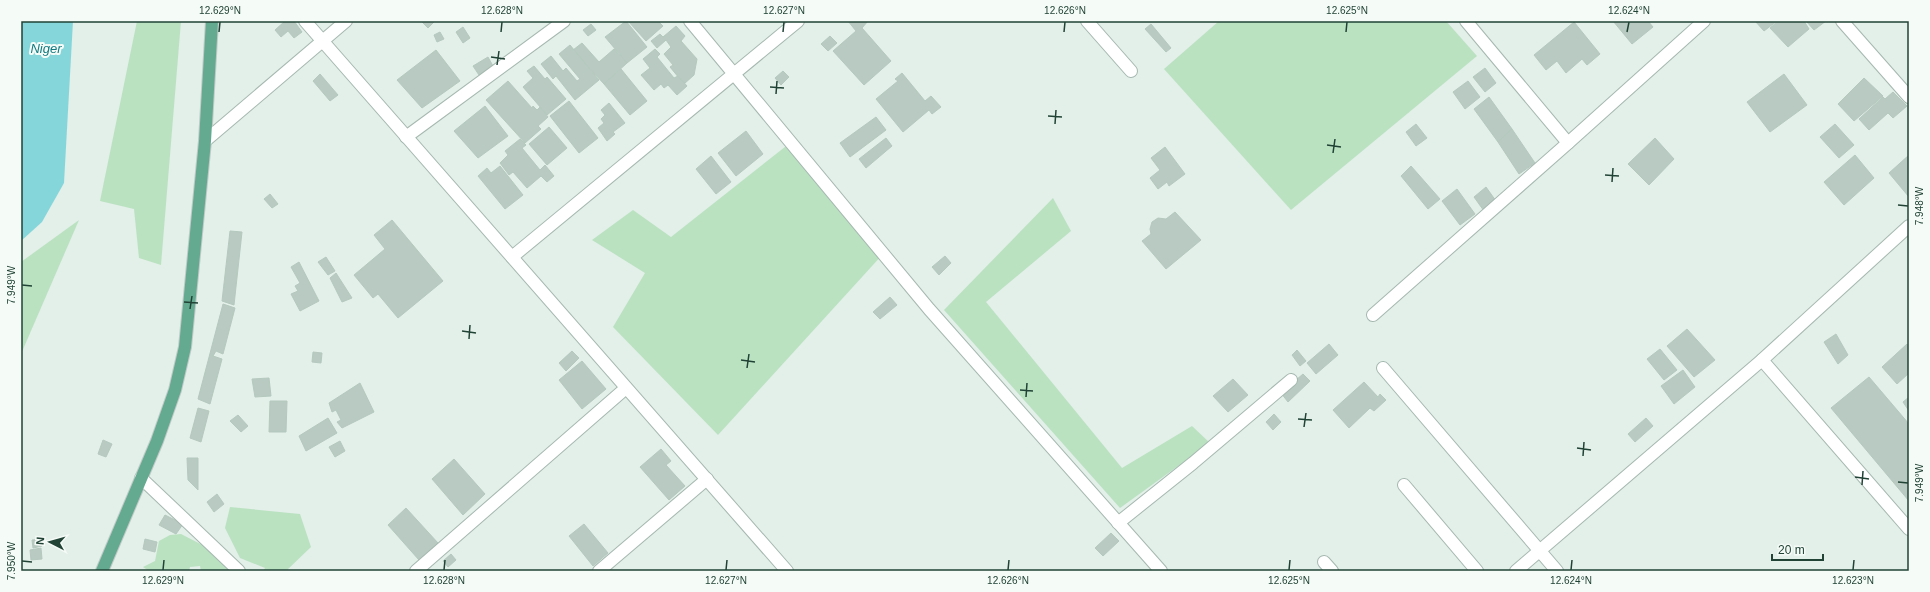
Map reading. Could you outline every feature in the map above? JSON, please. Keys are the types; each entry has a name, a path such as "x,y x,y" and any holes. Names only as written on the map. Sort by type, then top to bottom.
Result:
{"main road":[{"path":"102,571 141,478 175,390 185,347 205,141 212,21"}],"street":[{"path":"305,21 787,571"},
{"path":"205,141 346,21"},
{"path":"406,137 564,21"},
{"path":"690,21 929,309 1161,571"},
{"path":"512,257 798,21"},
{"path":"1087,21 1131,71"},
{"path":"1466,21 1568,143"},
{"path":"1373,315 1704,21"},
{"path":"1842,21 1909,97"},
{"path":"1516,571 1762,360 1909,226"},
{"path":"1762,360 1909,528"},
{"path":"1383,368 1557,571"},
{"path":"1118,523 1193,464 1291,380"},
{"path":"416,571 626,388"},
{"path":"141,478 239,571"},
{"path":"599,571 706,479"},
{"path":"1404,485 1477,571"}],"green space":[{"path":"137,21 181,21 161,265 139,258 134,209 100,201"},
{"path":"1219,21 1446,21 1477,56 1291,210 1164,69"},
{"path":"790,143 883,254 718,435 613,327 645,273 592,240 633,210 671,237"},
{"path":"1053,198 1071,231 986,302 1122,468 1192,426 1210,443 1120,508 944,310"},
{"path":"79,220 21,354 21,262"},
{"path":"230,507 300,514 311,547 286,571 263,571 265,568 240,558 225,528"},
{"path":"181,534 218,553 233,571 201,571 200,566 190,567 189,571 149,571 143,567 155,561 159,541 170,535"}],"water":[{"name":"Niger","path":"21,21 73,21 64,183 42,222 21,241"}],"building":[{"path":"285,21 294,21 302,32 294,38 288,31 281,37 275,30"},
{"path":"421,21 433,21 434,22 428,28"},
{"path":"626,21 647,47 627,63 605,37"},
{"path":"628,21 658,21 663,26 646,41"},
{"path":"848,21 868,21 862,28 891,61 864,85 833,51 856,31"},
{"path":"1613,21 1648,21 1653,27 1632,44"},
{"path":"1755,21 1777,21 1764,31"},
{"path":"1778,21 1804,21 1809,29 1788,47 1770,28"},
{"path":"1806,21 1826,21 1814,30"},
{"path":"1574,22 1600,54 1587,65 1582,59 1566,73 1557,61 1546,70 1534,55"},
{"path":"591,24 596,30 588,36 583,30"},
{"path":"1151,24 1171,48 1166,52 1145,29"},
{"path":"676,26 685,36 681,41 697,59 694,75 684,84 670,67 673,65 664,54 671,47 666,40 657,48 651,41 660,34 663,37"},
{"path":"463,27 470,38 463,43 456,32"},
{"path":"440,32 444,39 437,42 434,35"},
{"path":"830,36 837,43 828,51 821,44"},
{"path":"582,43 599,62 614,49 627,63 604,84 573,50"},
{"path":"570,45 599,80 575,100 556,76 553,79 541,64 551,56 563,71 566,68 577,81 580,79 559,54"},
{"path":"655,49 660,54 657,57 674,78 678,76 687,86 677,95 668,85 664,88 661,84 654,90 641,75 650,68 643,59"},
{"path":"436,50 460,81 422,108 397,80"},
{"path":"488,57 493,66 479,75 473,66"},
{"path":"534,66 545,79 547,77 566,99 547,115 523,87 533,78 527,71"},
{"path":"1485,68 1496,83 1485,92 1473,77"},
{"path":"621,69 647,101 630,115 604,84"},
{"path":"783,71 789,77 781,85 775,78"},
{"path":"902,73 925,101 931,96 941,107 932,114 929,110 903,132 876,99 898,81 895,79"},
{"path":"320,74 338,95 330,101 313,81"},
{"path":"1784,74 1807,105 1770,132 1747,102"},
{"path":"1864,78 1883,96 1854,121 1838,104"},
{"path":"508,81 532,108 533,106 537,110 540,107 548,117 538,126 541,129 525,143 486,100"},
{"path":"1468,81 1480,97 1465,109 1453,92"},
{"path":"1893,92 1907,106 1893,118 1888,113 1869,130 1859,119 1883,97 1885,99"},
{"path":"1489,97 1512,129 1498,142 1474,109"},
{"path":"569,101 598,138 579,153 550,116"},
{"path":"609,103 625,123 613,132 615,134 607,141 598,128 604,123 601,119 605,115 601,110"},
{"path":"485,106 508,136 478,158 454,131"},
{"path":"876,117 886,130 850,157 840,143"},
{"path":"1416,124 1427,138 1416,146 1406,132"},
{"path":"1835,124 1854,145 1839,158 1820,137"},
{"path":"549,127 567,148 547,165 529,144"},
{"path":"1512,129 1535,163 1519,174 1498,142"},
{"path":"746,131 763,154 736,176 718,153"},
{"path":"886,138 892,146 866,168 859,159"},
{"path":"1655,138 1674,159 1649,185 1628,164"},
{"path":"520,139 526,145 522,148 540,170 545,165 554,176 547,182 541,176 527,188 513,172 509,175 500,163 508,155 505,151"},
{"path":"1165,147 1185,174 1169,186 1167,182 1158,189 1150,178 1160,170 1151,158"},
{"path":"1855,155 1874,178 1844,205 1824,182"},
{"path":"1909,155 1909,197 1889,173"},
{"path":"711,156 731,182 716,194 696,169"},
{"path":"500,166 523,195 505,209 478,176 487,168 491,173"},
{"path":"1411,166 1440,199 1428,209 1401,176"},
{"path":"1486,187 1496,201 1484,211 1474,197"},
{"path":"1457,189 1475,214 1460,225 1442,201"},
{"path":"270,194 278,204 272,208 264,199"},
{"path":"1175,212 1201,240 1166,269 1142,241 1151,234 1150,229 1152,222 1158,218 1166,219"},
{"path":"392,220 443,281 398,318 378,294 373,298 354,275 385,249 374,235"},
{"path":"230,231 242,232 234,305 222,301"},
{"path":"945,256 951,263 939,275 932,267"},
{"path":"326,257 335,271 328,275 318,262"},
{"path":"299,262 319,301 300,311 291,294 298,291 295,286 300,283 291,267"},
{"path":"336,273 352,298 342,302 330,278"},
{"path":"890,297 897,305 880,319 873,312"},
{"path":"223,304 235,308 223,354 216,351 213,356 222,359 210,404 198,399"},
{"path":"1687,329 1715,360 1694,377 1667,346"},
{"path":"1836,334 1848,355 1838,364 1824,342"},
{"path":"1329,344 1338,355 1316,374 1307,363"},
{"path":"1907,344 1909,347 1909,373 1897,384 1882,367"},
{"path":"1660,349 1677,370 1664,380 1647,359"},
{"path":"1297,350 1306,361 1300,366 1292,355"},
{"path":"572,351 579,358 566,371 559,363"},
{"path":"313,352 322,353 321,363 312,362"},
{"path":"582,361 606,389 582,409 559,380"},
{"path":"1683,370 1695,387 1674,404 1661,386"},
{"path":"1303,374 1310,381 1288,402 1281,393"},
{"path":"1869,377 1909,424 1909,501 1831,408"},
{"path":"269,378 271,396 255,397 252,379"},
{"path":"1233,379 1248,395 1228,412 1213,396"},
{"path":"1364,382 1378,397 1380,394 1386,400 1374,411 1370,408 1349,428 1333,410"},
{"path":"360,383 374,412 342,428 337,422 341,420 336,410 332,412 329,403"},
{"path":"1909,397 1909,411 1903,402"},
{"path":"270,401 287,401 286,432 269,432"},
{"path":"198,408 209,411 201,442 190,438"},
{"path":"1274,414 1281,422 1273,430 1266,422"},
{"path":"238,415 248,426 241,432 230,421"},
{"path":"328,418 337,433 306,451 299,436"},
{"path":"1646,418 1653,426 1635,442 1628,434"},
{"path":"103,440 112,444 106,457 98,454"},
{"path":"340,441 345,451 335,457 329,447"},
{"path":"661,449 671,461 666,465 685,486 669,500 640,467"},
{"path":"187,458 198,458 198,490 188,480"},
{"path":"454,459 485,494 463,515 432,479"},
{"path":"217,494 224,504 214,512 207,502"},
{"path":"406,508 438,543 419,560 388,525"},
{"path":"165,515 183,524 176,534 159,525"},
{"path":"584,524 608,553 593,566 569,536"},
{"path":"1111,533 1119,541 1103,556 1095,548"},
{"path":"40,539 42,546 33,548 32,540"},
{"path":"145,539 157,542 155,552 143,549"},
{"path":"41,548 42,559 31,560 30,550"},
{"path":"451,554 456,560 448,567 443,561"}]}
